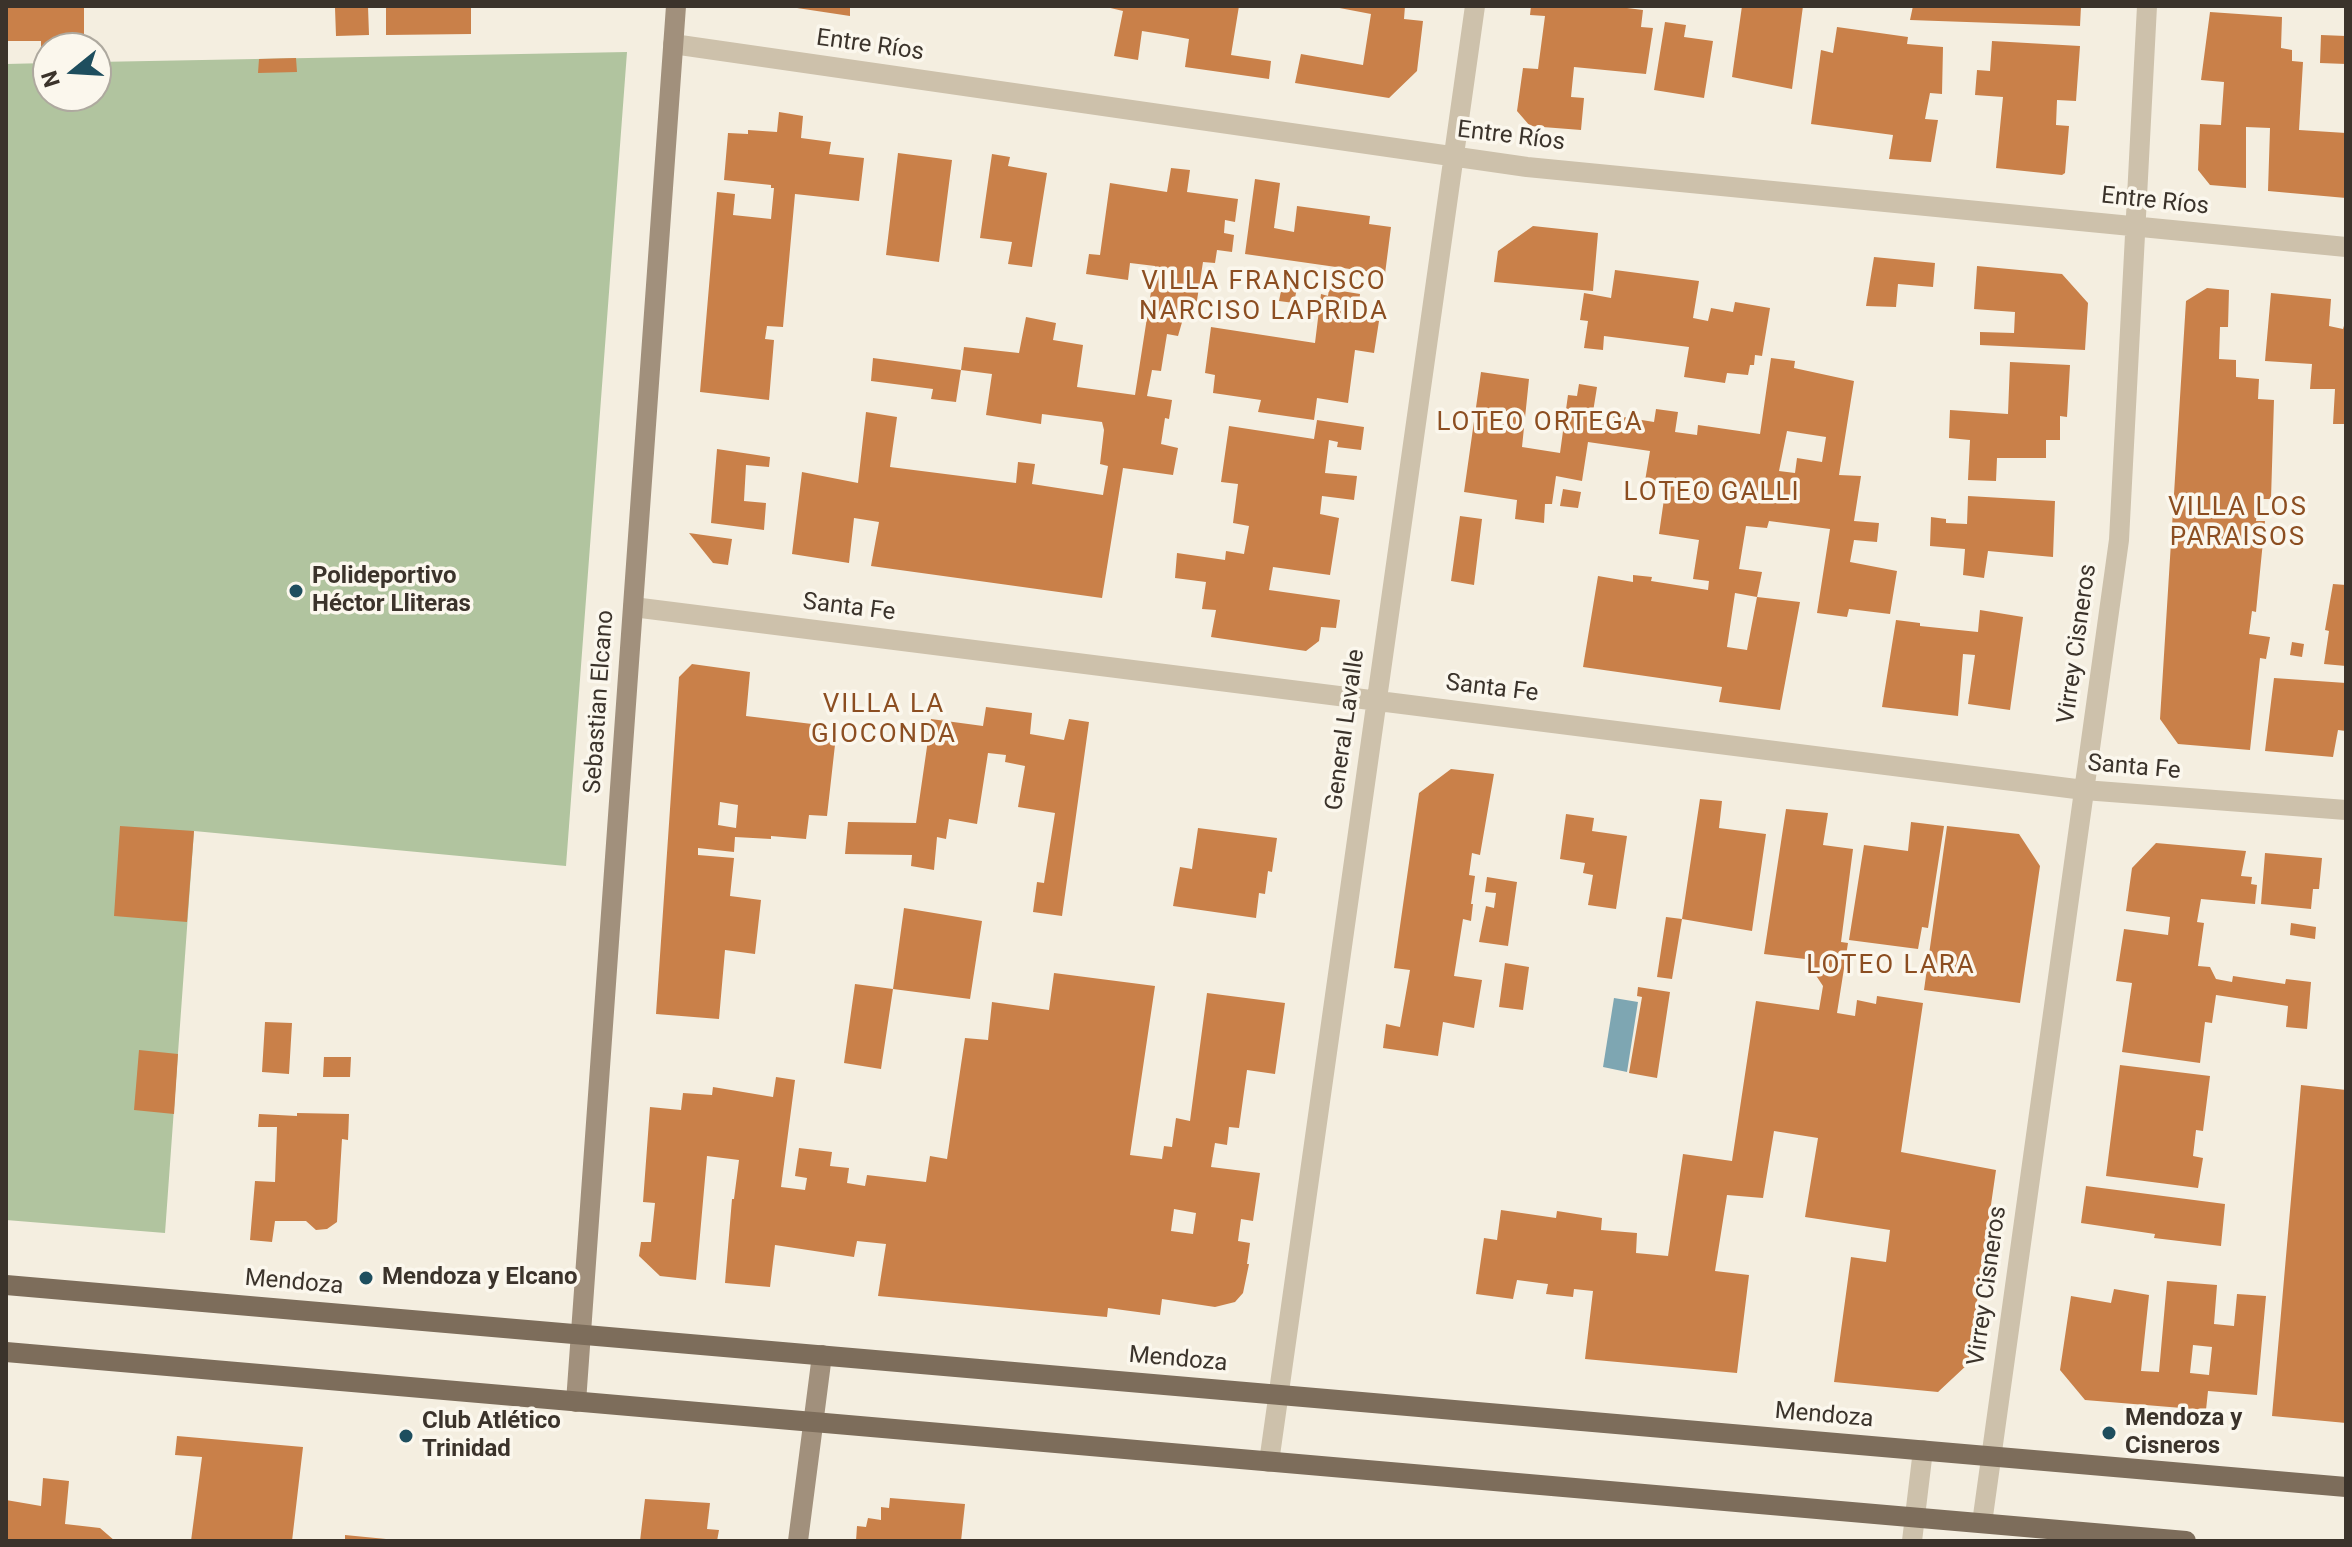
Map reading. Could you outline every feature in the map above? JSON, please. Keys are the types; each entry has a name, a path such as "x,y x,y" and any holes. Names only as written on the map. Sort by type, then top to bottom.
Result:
{"main road":[{"name":"Mendoza","path":"6,1285 2346,1487"},
{"path":"6,1352 2186,1541"}],"street":[{"name":"Sebastian Elcano","path":"576,1402 676,6"},
{"name":"General Lavalle","path":"1269,1462 1475,6"},
{"name":"Virrey Cisneros","path":"1982,1523 2119,540 2147,6"},
{"name":"Entre Ríos","path":"673,44 1527,167 2346,247"},
{"name":"Santa Fe","path":"633,607 2084,790 2346,810"},
{"path":"798,1541 822,1355"},
{"path":"1912,1541 1923,1450"}],"green space":[{"name":"Polideportivo Héctor Lliteras","path":"627,52 566,866 194,831 165,1233 6,1220 6,64 32,63 32,112 112,112 112,62"}],"water":[{"path":"1614,998 1638,1002 1627,1072 1603,1067"}],"building":[{"path":"6,6 84,6 84,32 32,32 32,41 6,41"},
{"path":"368,6 369,35 336,36 335,8"},
{"path":"386,6 471,6 471,34 386,35"},
{"path":"850,6 850,16 797,8"},
{"path":"1102,6 1239,6 1231,55 1271,61 1269,79 1185,67 1189,39 1142,31 1138,60 1114,56 1123,11"},
{"path":"1329,6 1405,6 1404,19 1423,21 1417,71 1389,98 1295,83 1301,54 1363,65 1371,14"},
{"path":"1531,6 1611,6 1643,10 1641,27 1653,28 1646,74 1574,67 1571,97 1584,98 1581,130 1530,126 1517,111 1523,68 1538,69 1545,16 1530,15"},
{"path":"1742,6 1803,6 1792,89 1732,77"},
{"path":"1913,6 2081,6 2080,26 1910,20"},
{"path":"2210,12 2282,17 2281,48 2292,50 2292,61 2303,62 2299,130 2346,133 2346,198 2268,191 2270,128 2246,127 2246,188 2210,185 2198,170 2200,124 2221,125 2224,82 2201,80"},
{"path":"1665,22 1686,25 1684,37 1713,41 1704,98 1654,90"},
{"path":"1837,27 1908,37 1907,44 1943,47 1942,94 1930,93 1925,119 1938,120 1931,162 1889,159 1893,135 1811,124 1821,50 1833,53"},
{"path":"2321,35 2346,36 2346,64 2320,63"},
{"path":"1992,41 2080,46 2076,101 2057,100 2056,125 2069,126 2065,173 2062,175 1996,168 2003,97 1975,95 1977,70 1990,71"},
{"path":"296,58 297,72 258,73 259,59"},
{"path":"779,112 803,116 801,138 831,142 829,154 864,158 859,201 795,194 783,327 767,326 765,339 774,340 769,400 700,392 717,192 735,194 733,215 771,219 774,188 771,185 724,180 728,133 748,134 748,130 777,132"},
{"path":"898,153 952,160 939,262 886,255"},
{"path":"992,154 1010,157 1008,166 1047,173 1032,267 1008,264 1012,242 980,238"},
{"path":"1171,168 1190,170 1187,192 1238,199 1235,222 1225,220 1224,233 1234,235 1232,252 1217,250 1215,263 1203,262 1195,313 1185,312 1178,336 1167,334 1161,371 1152,370 1147,396 1172,400 1169,419 1165,418 1161,444 1178,448 1173,475 1123,468 1102,598 871,566 879,522 854,518 849,563 792,554 802,472 858,483 866,412 897,417 890,467 1016,483 1018,462 1035,464 1032,484 1103,495 1108,466 1100,464 1102,422 1042,414 1041,424 986,415 992,374 961,370 964,347 1019,353 1026,317 1056,323 1053,340 1083,345 1077,387 1135,395 1155,266 1130,263 1128,280 1086,274 1089,254 1100,255 1110,183 1167,192"},
{"path":"1255,179 1280,183 1274,228 1294,232 1297,206 1370,216 1369,224 1391,227 1385,274 1245,254"},
{"path":"1533,226 1598,233 1593,291 1494,282 1498,251"},
{"path":"1874,257 1935,263 1933,287 1898,284 1896,307 1866,306"},
{"path":"1977,266 2062,274 2088,303 2085,350 1980,345 1980,332 2014,333 2015,312 1974,309"},
{"path":"1615,270 1699,281 1693,318 1708,321 1711,308 1733,312 1735,302 1770,308 1762,356 1755,355 1748,375 1727,373 1725,383 1684,377 1689,347 1604,336 1603,350 1584,348 1588,321 1580,320 1584,293 1611,298"},
{"path":"1282,286 1297,288 1294,303 1279,301"},
{"path":"2207,288 2229,290 2228,327 2220,327 2219,359 2236,360 2236,377 2259,379 2258,399 2274,400 2271,499 2258,499 2256,521 2265,521 2256,612 2252,611 2249,634 2270,637 2266,659 2260,658 2250,750 2178,744 2160,719 2186,301"},
{"path":"1329,289 1360,294 1357,318 1379,321 1374,353 1355,350 1348,403 1317,398 1314,420 1258,412 1261,400 1213,393 1215,375 1205,373 1211,327 1315,343 1321,294 1328,296"},
{"path":"2271,293 2331,299 2329,326 2343,329 2346,319 2346,424 2333,424 2335,389 2310,389 2312,364 2265,361"},
{"path":"873,358 961,370 956,402 931,399 933,389 871,381"},
{"path":"1771,358 1795,361 1794,368 1854,381 1839,475 1861,476 1854,521 1879,523 1877,542 1854,540 1850,562 1897,571 1890,614 1849,609 1847,617 1817,613 1830,529 1769,521 1767,528 1746,526 1739,569 1762,572 1757,597 1800,602 1780,710 1719,702 1722,687 1583,667 1598,576 1633,582 1633,575 1652,577 1651,581 1708,590 1709,581 1693,579 1699,540 1659,534 1666,485 1645,481 1650,451 1588,442 1582,481 1556,476 1552,504 1545,504 1544,523 1515,519 1517,500 1464,492 1481,372 1529,379 1522,447 1560,453 1568,395 1577,396 1579,384 1597,387 1593,412 1654,422 1656,409 1678,412 1675,432 1697,435 1698,425 1760,434","holes":["1787,431 1826,437 1822,462 1797,458 1795,473 1779,471","1735,593 1757,597 1747,650 1727,647"]},
{"path":"2010,362 2070,365 2067,417 2060,416 2060,440 2046,440 2046,458 1997,458 1996,481 1968,480 1970,440 1949,438 1950,410 2008,414"},
{"path":"1317,420 1364,427 1361,450 1337,447 1338,442 1329,440 1325,473 1357,476 1354,500 1322,496 1320,514 1339,518 1330,575 1273,567 1269,590 1340,600 1336,628 1321,627 1319,641 1306,651 1211,637 1216,610 1202,609 1206,582 1175,578 1177,553 1225,560 1226,551 1244,554 1249,526 1233,523 1238,484 1221,482 1229,426 1314,439"},
{"path":"717,449 770,457 769,467 746,465 744,501 766,503 764,530 711,523"},
{"path":"1563,489 1581,492 1578,508 1560,506"},
{"path":"1968,496 2055,501 2053,557 1988,551 1984,578 1963,575 1965,549 1930,546 1931,517 1946,519 1946,523 1967,524"},
{"path":"1460,516 1482,519 1474,585 1451,581"},
{"path":"689,533 732,539 728,565 713,563"},
{"path":"2333,584 2346,585 2346,666 2324,664 2329,631 2325,630"},
{"path":"1980,610 2023,617 2010,710 1968,704 1975,655 1963,654 1958,716 1882,707 1896,620 1920,623 1920,626 1978,632"},
{"path":"2292,642 2304,644 2302,657 2290,655"},
{"path":"692,664 750,672 746,716 837,727 827,816 809,815 806,839 735,837 734,852 698,848 698,855 734,858 730,896 761,900 755,954 725,950 719,1019 656,1014 679,677","holes":["720,802 738,805 736,828 718,825"]},
{"path":"2274,678 2346,683 2346,731 2338,730 2333,757 2265,751"},
{"path":"986,707 1032,713 1030,734 1064,740 1069,719 1089,722 1062,916 1033,912 1037,882 1044,883 1055,813 1018,807 1025,766 1005,762 1006,755 988,753 977,824 949,819 946,839 937,837 934,870 911,866 912,855 845,854 848,822 916,823 931,719 983,726"},
{"path":"1451,769 1494,774 1480,855 1472,853 1469,875 1475,876 1471,921 1463,919 1454,976 1482,980 1474,1028 1443,1022 1438,1056 1383,1048 1386,1024 1400,1027 1410,970 1394,968 1419,793"},
{"path":"1700,799 1722,801 1719,828 1766,834 1752,931 1682,919"},
{"path":"1786,809 1828,813 1823,845 1853,849 1841,942 1848,943 1837,1013 1855,1016 1857,1000 1876,1004 1877,996 1923,1003 1901,1152 1996,1170 1968,1364 1938,1392 1834,1382 1851,1257 1886,1262 1890,1230 1805,1217 1818,1138 1774,1131 1763,1198 1727,1195 1715,1271 1749,1275 1737,1373 1585,1359 1593,1291 1574,1289 1573,1297 1546,1294 1548,1284 1517,1280 1513,1299 1476,1294 1484,1238 1497,1240 1501,1210 1556,1218 1557,1211 1602,1218 1601,1230 1637,1233 1636,1253 1668,1256 1683,1154 1732,1161 1756,1001 1819,1010 1823,986 1805,959 1764,954"},
{"path":"1566,814 1594,818 1592,831 1627,836 1616,909 1588,905 1593,875 1583,873 1585,863 1560,859"},
{"path":"1911,822 1944,826 1928,928 1922,927 1918,949 1849,940 1864,845 1908,851"},
{"path":"120,826 194,831 187,922 114,916"},
{"path":"1947,826 2019,834 2040,866 2020,1003 1924,990"},
{"path":"1198,828 1277,838 1272,872 1268,871 1265,894 1259,893 1256,918 1173,906 1180,867 1192,869"},
{"path":"2156,843 2246,851 2241,876 2252,877 2251,884 2257,885 2255,904 2201,899 2197,922 2204,923 2198,966 2210,967 2216,979 2232,982 2233,976 2285,984 2286,979 2311,982 2307,1029 2286,1027 2288,1006 2216,995 2212,1023 2205,1022 2200,1063 2122,1052 2132,983 2116,981 2124,929 2168,935 2170,917 2126,911 2132,868"},
{"path":"2265,853 2322,858 2319,889 2313,889 2311,909 2261,904"},
{"path":"1487,877 1517,882 1508,946 1479,942 1486,906 1494,908 1496,893 1485,892"},
{"path":"904,908 982,921 970,999 893,989"},
{"path":"1666,917 1682,919 1672,979 1657,977"},
{"path":"2291,923 2316,927 2315,939 2290,935"},
{"path":"1505,963 1529,967 1523,1010 1499,1007"},
{"path":"1054,973 1155,986 1130,1155 1162,1159 1164,1146 1172,1147 1176,1118 1190,1121 1207,993 1285,1003 1275,1074 1247,1070 1239,1128 1229,1127 1227,1145 1215,1143 1211,1167 1260,1173 1253,1221 1241,1219 1238,1241 1250,1243 1249,1264 1243,1293 1235,1302 1215,1307 1162,1299 1160,1315 1108,1308 1107,1317 878,1296 886,1244 857,1241 854,1257 775,1245 770,1287 725,1283 732,1199 739,1160 707,1156 696,1280 660,1276 639,1256 641,1242 651,1242 655,1203 643,1202 650,1107 681,1110 683,1093 712,1095 713,1087 773,1097 776,1077 795,1080 781,1187 805,1190 807,1178 795,1176 799,1148 832,1152 830,1166 849,1168 847,1183 865,1186 867,1175 926,1182 930,1156 947,1159 965,1038 988,1040 992,1002 1049,1010","holes":["1174,1209 1196,1213 1193,1234 1171,1231"]},
{"path":"855,984 893,989 881,1069 844,1063"},
{"path":"1638,987 1670,992 1657,1078 1629,1073 1642,997 1637,996"},
{"path":"265,1022 292,1023 289,1074 262,1072"},
{"path":"139,1050 178,1054 174,1114 134,1110"},
{"path":"324,1057 351,1057 350,1077 323,1077"},
{"path":"2120,1065 2210,1076 2203,1131 2196,1130 2193,1156 2203,1158 2198,1188 2106,1176"},
{"path":"2301,1085 2346,1090 2346,1423 2272,1416"},
{"path":"297,1113 349,1114 348,1140 342,1139 337,1222 327,1229 316,1230 306,1221 275,1221 272,1242 250,1240 255,1181 275,1182 277,1127 258,1127 259,1114 297,1116"},
{"path":"2086,1186 2225,1204 2221,1246 2154,1238 2155,1234 2081,1223"},
{"path":"2167,1281 2217,1285 2214,1324 2234,1326 2237,1294 2266,1296 2257,1395 2208,1391 2206,1410 2085,1400 2060,1370 2071,1296 2111,1303 2114,1289 2149,1295 2141,1371 2159,1372","holes":["2193,1345 2212,1347 2209,1375 2190,1373"]},
{"path":"177,1436 303,1447 292,1541 191,1541 202,1457 175,1455"},
{"path":"43,1478 69,1481 65,1524 100,1528 115,1541 6,1541 6,1500 41,1506"},
{"path":"890,1498 965,1504 961,1541 856,1541 857,1526 866,1527 868,1518 881,1520 881,1507 889,1508"},
{"path":"645,1499 710,1503 707,1529 719,1530 717,1541 640,1541"},
{"path":"345,1535 386,1539 386,1541 345,1541"}],"place":[{"name":"Polideportivo Héctor Lliteras","path":"296,591"},
{"name":"Mendoza y Elcano","path":"366,1278"},
{"name":"Mendoza y Cisneros","path":"2109,1433"},
{"name":"Club Atlético Trinidad","path":"406,1436"}],"district":[{"name":"VILLA FRANCISCO NARCISO LAPRIDA","path":"1264,297"},
{"name":"LOTEO ORTEGA","path":"1540,423"},
{"name":"LOTEO GALLI","path":"1712,493"},
{"name":"VILLA LOS PARAISOS","path":"2238,523"},
{"name":"VILLA LA GIOCONDA","path":"884,720"},
{"name":"LOTEO LARA","path":"1891,966"}]}
